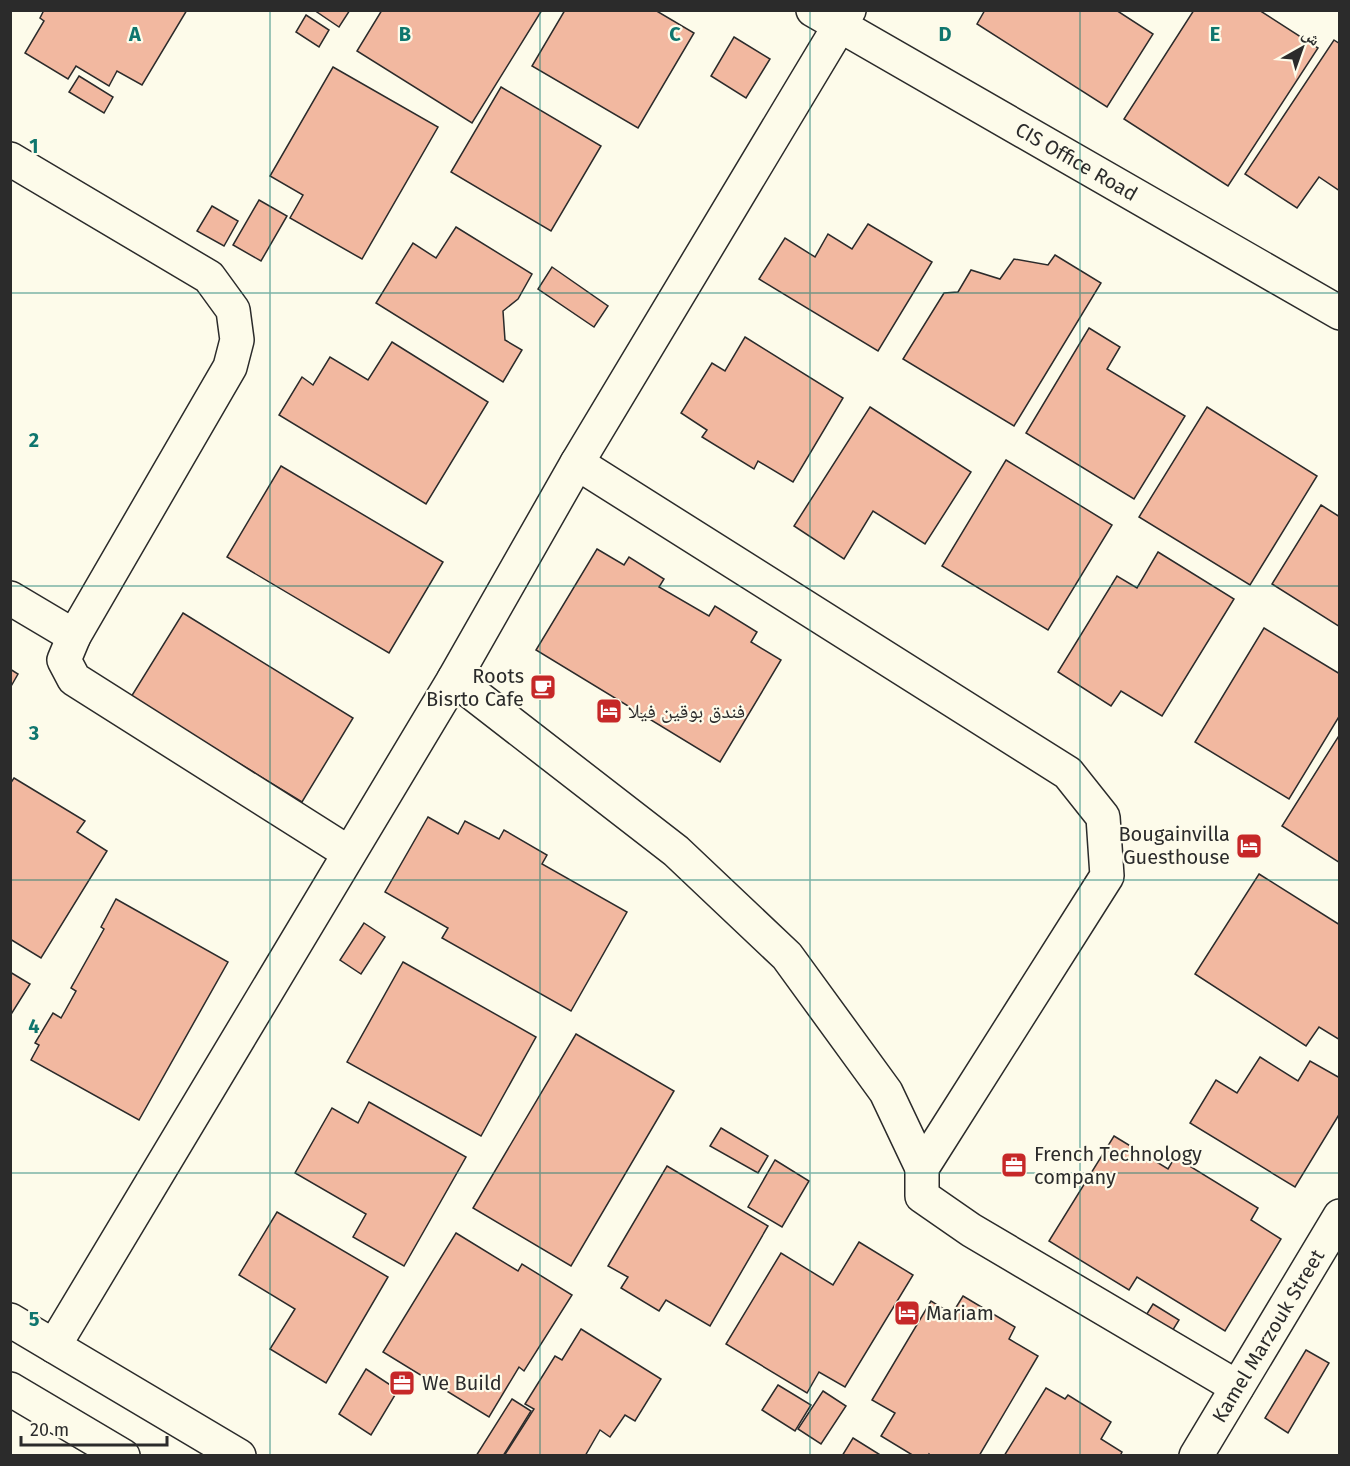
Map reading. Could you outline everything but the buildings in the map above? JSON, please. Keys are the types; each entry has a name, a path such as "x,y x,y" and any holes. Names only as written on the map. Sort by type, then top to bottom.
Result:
{"street":[{"name":"CIS Office Road","path":"834,16 1340,313"},
{"path":"54,1346 454,679 834,16"},
{"path":"10,159 209,277 233,310 237,340 230,368 74,636 64,660 74,679 349,853"},
{"path":"577,463 1068,773 1103,817 1107,876 922,1168"},
{"path":"10,598 74,636"},
{"path":"454,679 676,851 787,956 886,1092 922,1168 922,1196 971,1230 1237,1387"},
{"name":"Kamel Marzouk Street","path":"1196,1455 1340,1216"},
{"path":"10,1320 239,1455"},
{"path":"10,1389 123,1455"}],"place":[{"name":"Roots Bisrto Cafe","path":"543,687"},
{"name":"فندق بوقين فيلا","path":"609,711"},
{"name":"Bougainvilla Guesthouse","path":"1249,846"},
{"name":"French Technology company","path":"1014,1165"},
{"name":"Mariam","path":"907,1313"},
{"name":"We Build","path":"402,1383"}]}
